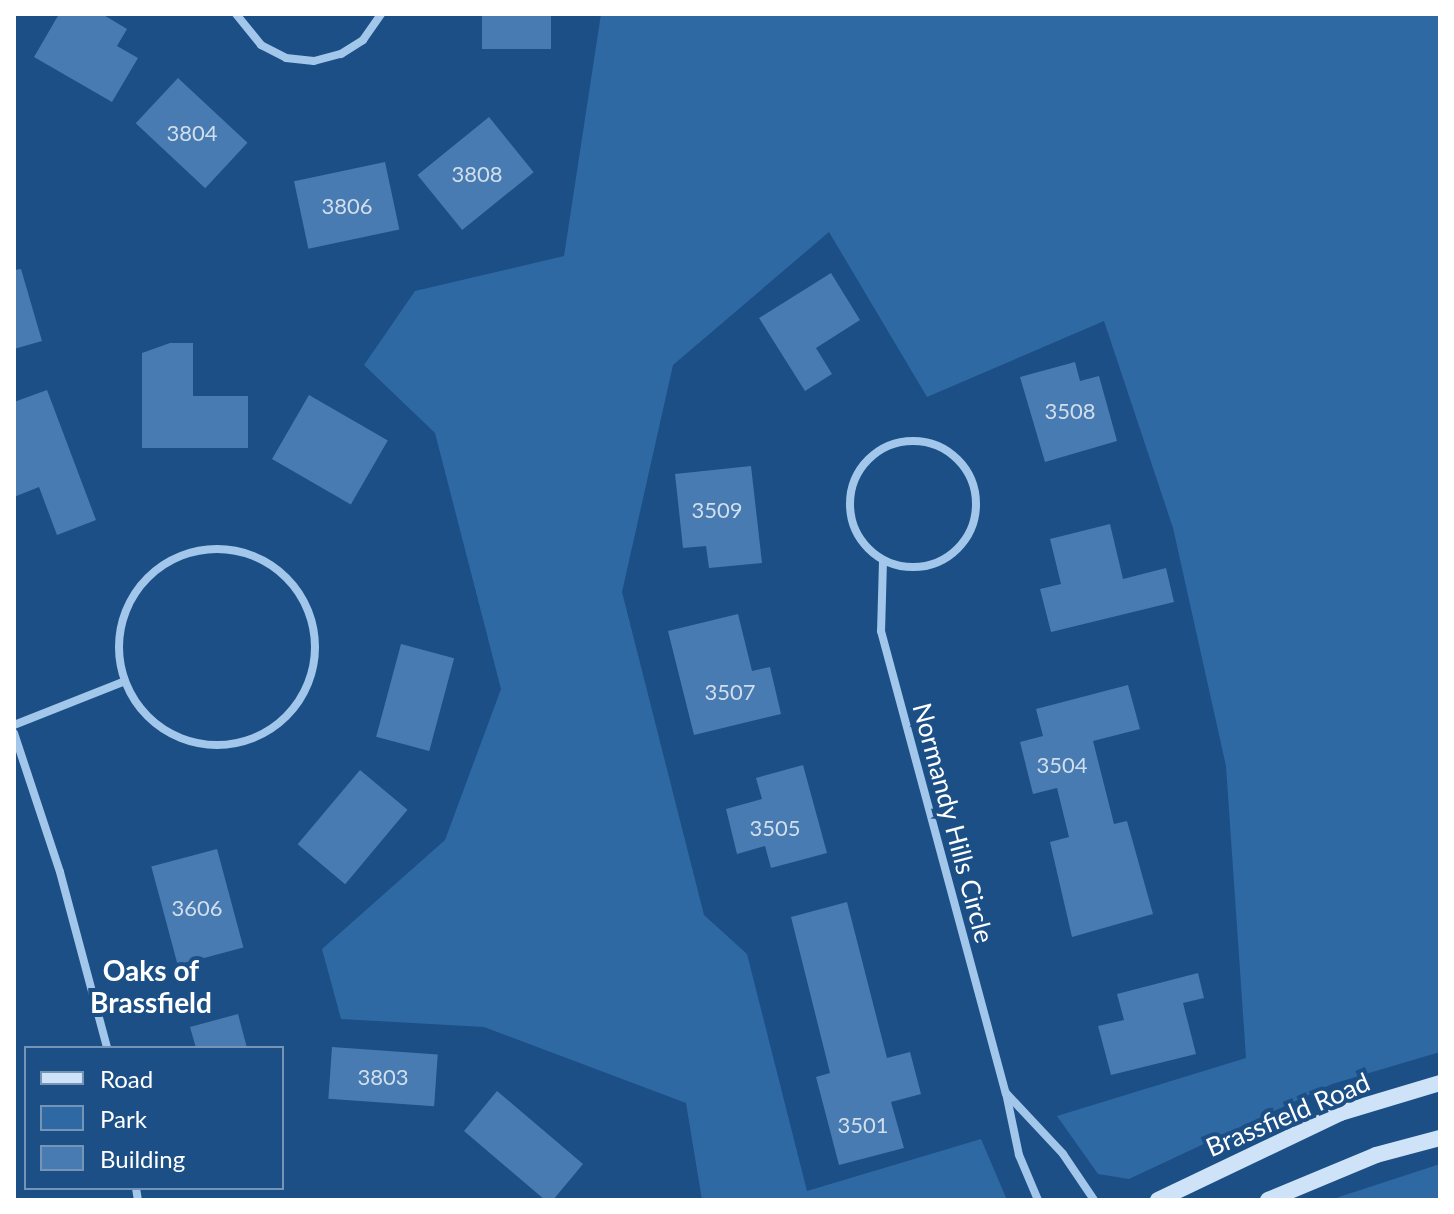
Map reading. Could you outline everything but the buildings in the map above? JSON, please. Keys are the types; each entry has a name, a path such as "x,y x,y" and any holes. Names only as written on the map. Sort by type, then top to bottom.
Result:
{"street":[{"path":"236,14 261,45 286,58 314,61 341,54 363,40 381,14"},
{"path":"894,443 935,445 967,471 975,490 971,531 960,548 923,568 883,561 854,530 850,498 860,468 894,443"},
{"path":"201,549 258,557 282,572 300,594 313,624 315,658 306,689 288,716 250,739 229,745 197,743 166,731 141,710 125,681 119,653 122,624 132,597 150,574 201,549"},
{"name":"Normandy Hills Circle","path":"883,561 881,631 1006,1093 1019,1155 1038,1200"},
{"path":"14,725 125,681"},
{"path":"14,733 60,872 106,1046"},
{"name":"Brassfield Road","path":"1158,1200 1340,1113 1440,1083"},
{"name":"Normandy Hills Circle","path":"1006,1093 1063,1154 1094,1200"},
{"path":"1268,1200 1376,1155 1440,1138"}],"green space":[{"path":"601,14 1440,14 1440,1052 1332,1084 1129,1179 1098,1174 1057,1116 1246,1058 1226,766 1173,528 1104,321 927,397 829,232 673,365 622,592 704,915 747,954 807,1191 981,1139 1007,1200 702,1200 686,1103 484,1027 341,1019 322,949 445,840 501,689 435,433 364,365 415,291 564,256"},
{"path":"1440,1164 1440,1200 1333,1200 1339,1197"}],"district":[{"name":"Oaks of Brassfield","path":"151,986"}]}
